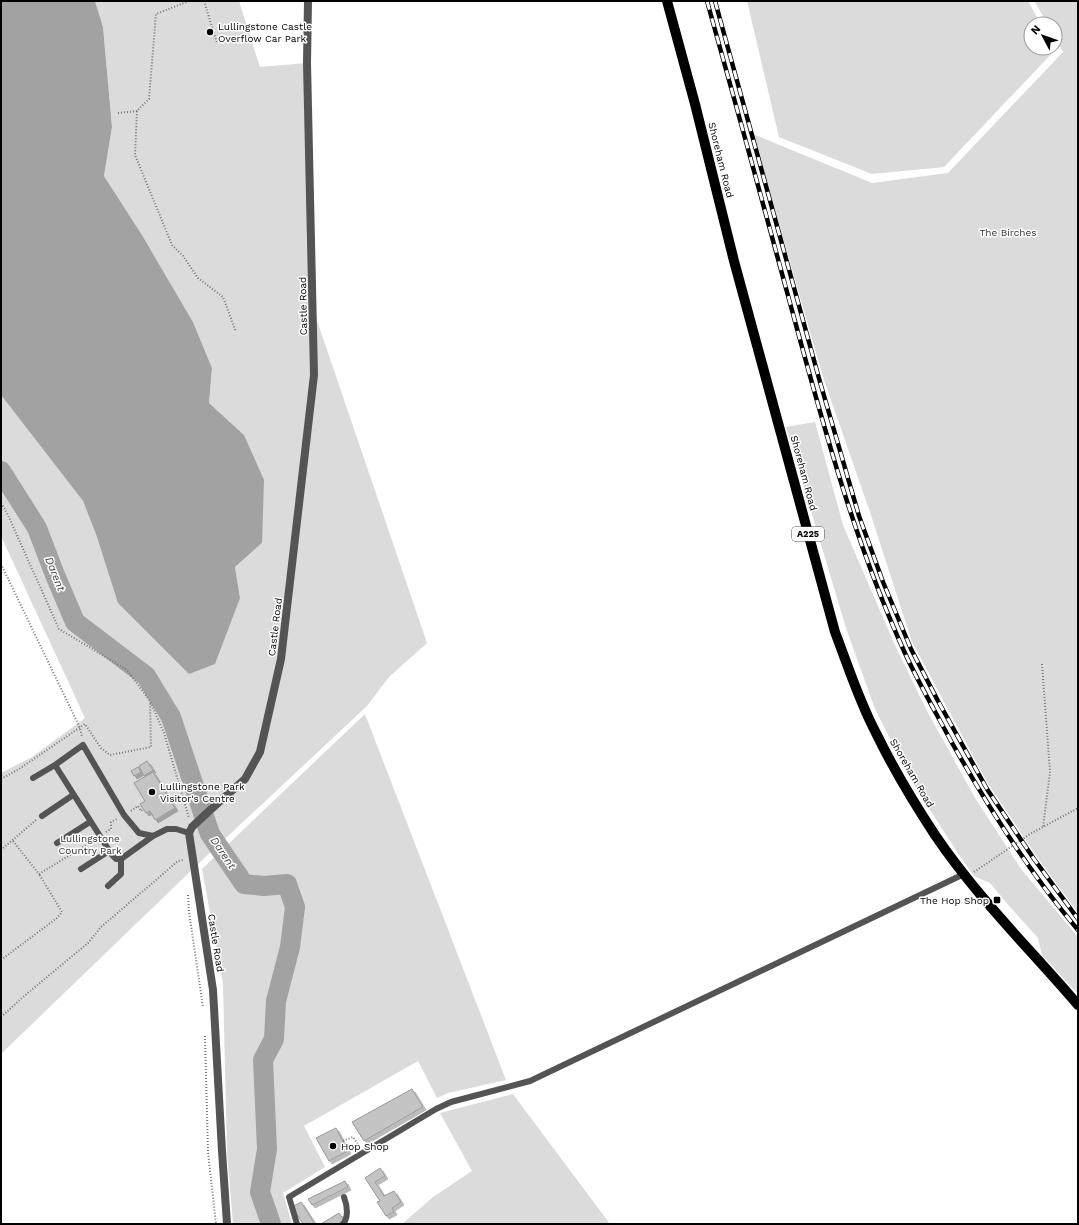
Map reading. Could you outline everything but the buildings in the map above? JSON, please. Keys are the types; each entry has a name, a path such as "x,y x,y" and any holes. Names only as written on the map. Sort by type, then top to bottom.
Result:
{"main road":[{"name":"Shoreham Road","path":"667,1 695,104 734,261 835,632 855,686 875,733 932,830 965,875 1034,957 1078,1005"}],"street":[{"name":"Castle Road","path":"228,1224 222,1151 213,990 189,833 196,823 245,779 260,752 282,651 314,375 307,63 308,1"}],"lane":[{"path":"33,778 55,765 83,745 124,815 139,833 153,836"},
{"path":"55,765 99,837 116,859 121,859 153,836 167,829 176,829 189,833"},
{"path":"42,816 73,795"},
{"path":"57,843 90,822"},
{"path":"81,869 109,851"},
{"path":"108,886 121,874 121,859"},
{"path":"298,1224 289,1197 363,1152 451,1102 530,1081 965,875"},
{"path":"343,1224 347,1216 344,1197"}],"path":[{"path":"118,113 137,110 149,99 156,14 189,1"},
{"path":"204,1 217,43"},
{"path":"137,110 135,155 172,245 183,256 198,278 223,297 236,332"},
{"path":"1,503 7,513 59,629 127,670 150,701 164,733 190,821 196,823"},
{"path":"1,564 80,728 83,745"},
{"path":"1042,664 1050,772 1043,827"},
{"path":"1,779 19,769 85,724 101,748 110,755 151,747 150,701"},
{"path":"39,874 111,829 110,822 138,806 141,811 143,809"},
{"path":"965,875 1030,834 1078,808"},
{"path":"1,850 42,816"},
{"path":"1,960 57,918 62,912 39,874 13,841"},
{"path":"1,1017 88,943 101,927 178,861 188,858"},
{"path":"187,890 204,1014"},
{"path":"205,1029 208,1152 216,1224"},
{"path":"343,1141 353,1136 363,1152"}],"green space":[{"name":"Lullingstone Country Park","path":"95,1 239,1 260,67 306,63 311,303 427,643 389,677 367,706 197,865 1,1054 1,773 32,757 85,718 1,536 1,395 83,501 97,537 240,598 235,567 262,543 244,435 209,403 212,368 193,322 142,235 104,176 112,127 103,27"},
{"path":"747,1 1028,1 1036,16 1023,16 1023,56 1049,56 944,167 872,174 779,137"},
{"name":"The Birches","path":"1034,1 1078,1 1078,913 1037,857 987,782 912,642 870,512 823,377 753,134 872,183 948,173 1059,56 1063,56 1063,16 1043,16"},
{"path":"815,422 843,525 894,643 925,707 975,798 1021,869 1078,937 1078,994 1042,955 1038,938 990,883 974,876 959,855 912,782 875,709 846,628 786,427"},
{"path":"365,714 506,1080 448,1093 437,1098 418,1061 304,1126 325,1167 283,1193 292,1224 233,1224 227,1153 223,984 202,869"},
{"path":"513,1094 610,1224 402,1224 433,1197 472,1171 440,1113"}],"shaded area":[{"path":"1,1 95,1 103,27 112,127 104,176 142,235 193,322 212,368 209,403 244,435 264,480 262,543 235,567 240,598 215,664 189,674 118,603 97,537 83,501 1,395"}],"waterway":[{"name":"Darent","path":"1,471 37,528 75,622 146,676 171,717 210,834 244,884 264,886 287,884 295,907 290,947 276,1001 274,1039 263,1060 267,1149 260,1192 271,1224"}],"railway":[{"path":"707,1 829,442 870,569 886,610 921,685 951,741 980,790 1026,862 1078,930"},
{"path":"715,1 820,382 859,516 883,582 911,649 987,789 1034,859 1078,919"}],"place":[{"name":"Lullingstone Castle Overflow Car Park","path":"210,32"},
{"name":"Lullingstone Park Visitor's Centre","path":"152,792"},
{"name":"The Hop Shop","path":"997,900"},
{"name":"Hop Shop","path":"333,1146"}]}
